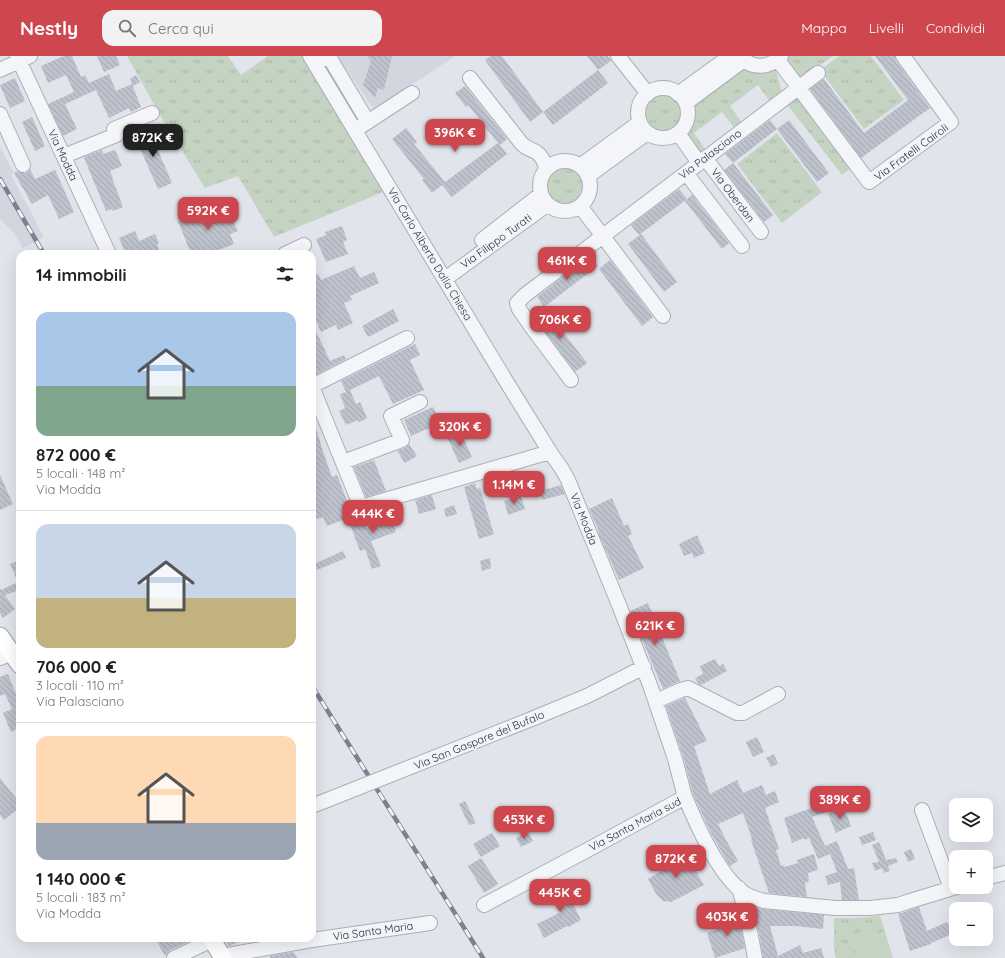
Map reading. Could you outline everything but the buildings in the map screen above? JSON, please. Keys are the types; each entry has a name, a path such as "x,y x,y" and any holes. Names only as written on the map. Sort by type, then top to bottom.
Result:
{"main road":[{"path":"0,636 11,658"},
{"path":"214,942 223,957"}],"street":[{"name":"Via Carlo Alberto Dalla Chiesa","path":"310,56 550,452"},
{"path":"318,56 331,60 368,122"},
{"path":"618,56 648,94"},
{"path":"682,98 730,56"},
{"name":"Via Fratelli Cairoli","path":"779,58 798,88 870,182 951,122 903,56"},
{"path":"0,70 22,58"},
{"name":"Via Modda","path":"22,58 64,156 107,250"},
{"path":"682,98 742,58 753,65 762,66 771,64 779,58"},
{"name":"Via Palasciano","path":"572,380 533,329 519,309 517,303 525,295 818,73"},
{"path":"470,78 522,144 527,149 541,156 546,169"},
{"path":"664,88 671,90 682,98 688,111 688,118 683,128 678,133 672,137 657,138 644,127 638,115 642,101 648,94 664,88"},
{"path":"356,131 412,93"},
{"path":"64,156 116,135 114,129 152,113"},
{"path":"0,114 23,165"},
{"path":"584,171 644,127"},
{"name":"Via Oberdan","path":"678,133 761,232"},
{"path":"563,161 572,162 584,171 590,184 586,200 580,206 572,210 564,211 556,209 544,199 540,181 546,169 554,163 563,161"},
{"path":"686,173 742,246"},
{"name":"Via Filippo Turati","path":"443,276 544,199"},
{"path":"580,206 663,316"},
{"path":"293,250 304,245"},
{"path":"316,384 407,338"},
{"path":"316,396 361,508 550,452"},
{"path":"343,462 402,440 391,416 420,402"},
{"name":"Via Modda","path":"550,452 562,468 573,492 644,667 675,759 685,797"},
{"name":"Via San Gaspare del Bufalo","path":"316,804 587,696 644,667"},
{"path":"656,702 688,688 737,713 743,712 778,694"},
{"name":"Via Santa Maria sud","path":"484,905 685,797 713,854 729,878 738,888 751,896 764,901 835,908 870,908 907,902 949,889"},
{"path":"922,810 949,875"},
{"path":"993,876 1005,873"},
{"path":"738,888 744,904 755,958"},
{"name":"Via Santa Maria","path":"316,939 430,923"},
{"path":"174,958 206,942"},
{"name":"Via Santa Maria","path":"223,957 302,942"}],"shaded area":[{"path":"455,56 374,110 338,57"},
{"path":"0,147 14,173 11,175 44,237 23,248 14,233 0,219"}],"green space":[{"path":"127,56 228,56 241,75 268,56 302,56 383,192 274,237 238,176 205,188 160,115"},
{"path":"787,56 833,56 801,79 785,58"},
{"path":"839,56 871,56 904,100 864,129 820,70"},
{"path":"773,66 777,73 782,94 771,103 758,85 730,106 743,124 736,130 722,112 694,133 707,152 701,157 684,133 689,122 691,109 690,105 740,67"},
{"path":"663,94 673,97 679,103 682,113 679,123 673,129 663,132 653,129 647,123 644,113 647,103 653,97"},
{"path":"797,95 851,168 842,175 786,103"},
{"path":"777,133 822,192 782,223 737,164"},
{"path":"565,167 575,170 581,176 584,186 581,196 575,202 565,205 555,202 549,196 546,186 549,176 555,170"},
{"path":"880,916 885,932 853,942 858,958 836,958 834,948 834,918"},
{"path":"885,932 893,958 858,958 853,942"}],"railway":[{"path":"0,179 42,250"},
{"path":"316,692 483,958"}]}
